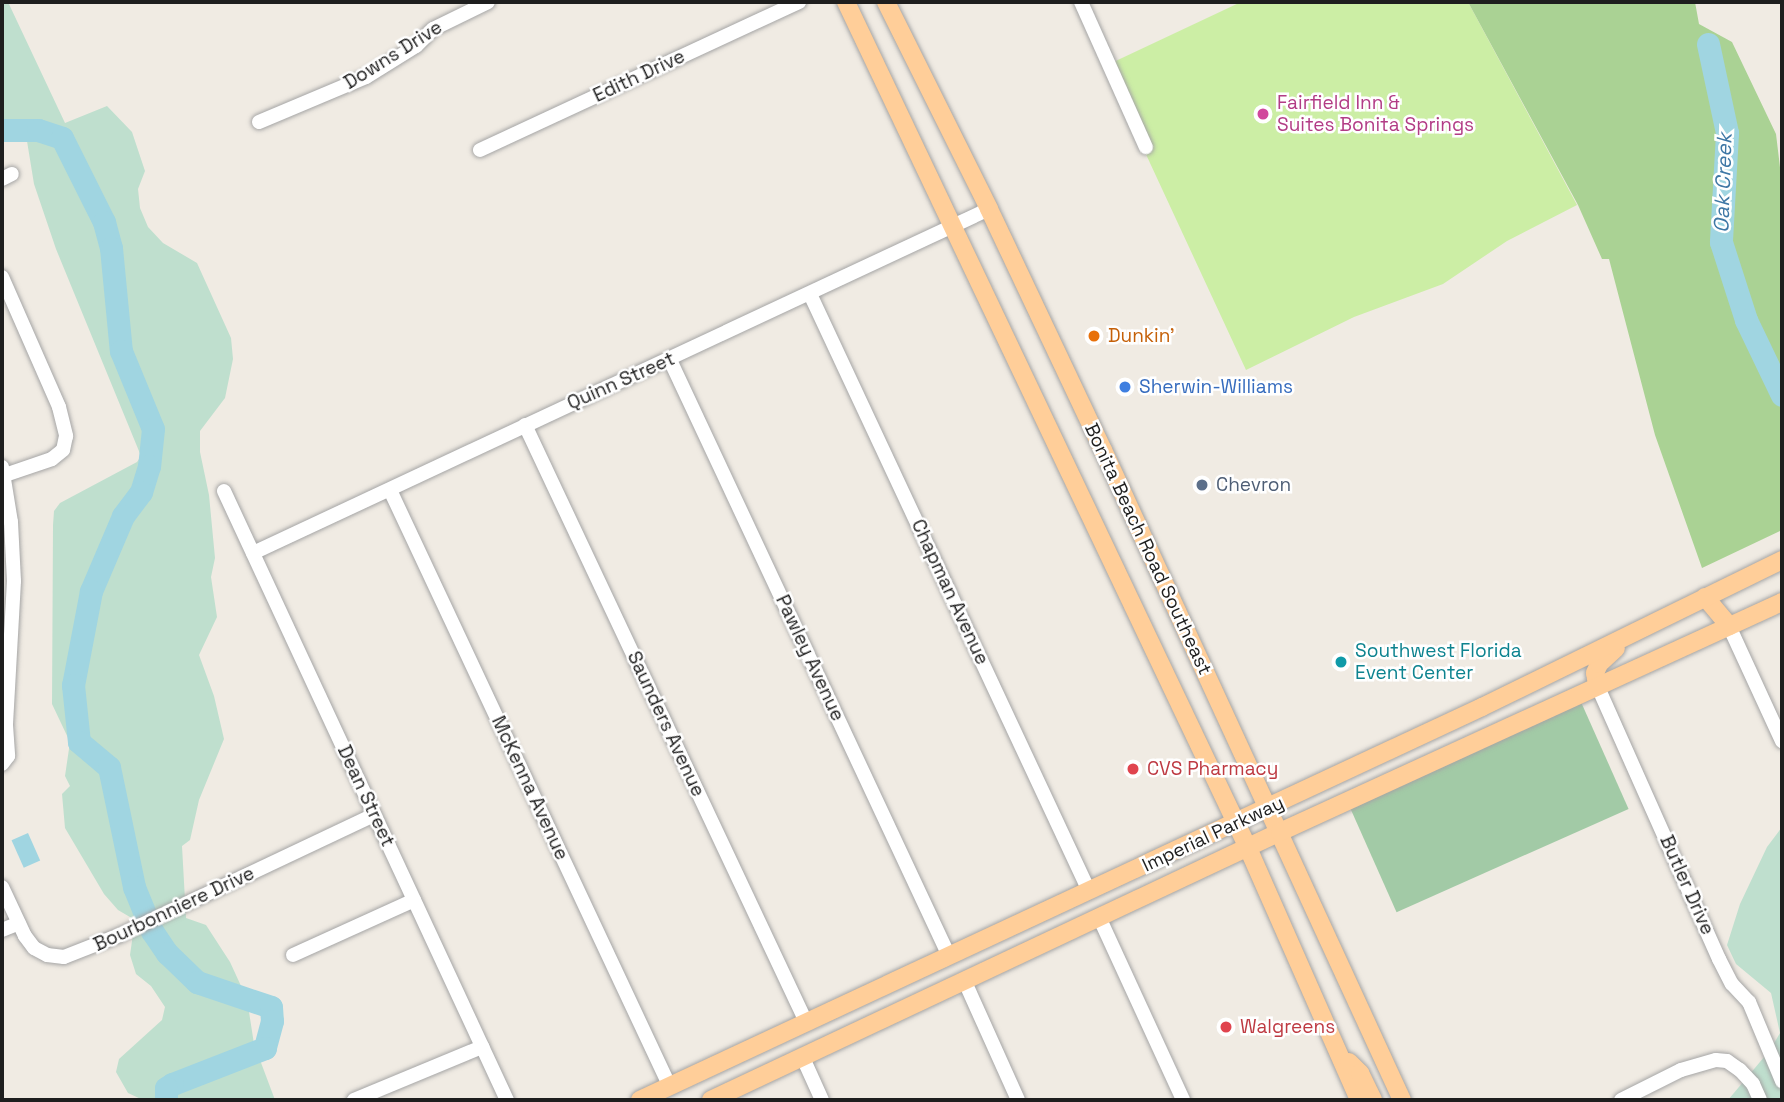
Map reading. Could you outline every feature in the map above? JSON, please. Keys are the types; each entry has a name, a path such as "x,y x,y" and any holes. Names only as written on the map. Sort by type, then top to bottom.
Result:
{"main road":[{"name":"Bonita Beach Road Southeast","path":"846,2 1236,822 1359,1100"},
{"name":"Bonita Beach Road Southeast","path":"886,2 989,209 1402,1100"},
{"name":"Imperial Parkway","path":"640,1100 1268,807 1782,560"},
{"path":"1705,597 1729,626"},
{"name":"Imperial Parkway","path":"710,1100 1280,832 1782,602"},
{"path":"1597,685 1594,673 1599,664 1631,634"},
{"path":"1336,1050 1360,1073 1373,1100"}],"street":[{"name":"Downs Drive","path":"259,122 366,77 416,46 433,29 488,2"},
{"name":"Edith Drive","path":"480,150 799,2"},
{"path":"1081,2 1146,147"},
{"name":"Quinn Street","path":"253,553 989,209"},
{"path":"2,277 66,436 62,450 52,459 4,471 14,581 6,725 8,756 2,764"},
{"name":"Chapman Avenue","path":"810,294 1090,891"},
{"name":"Pawley Avenue","path":"670,360 949,956"},
{"name":"Saunders Avenue","path":"526,425 806,1022"},
{"name":"McKenna Avenue","path":"390,490 670,1087"},
{"name":"Dean Street","path":"224,491 507,1100"},
{"path":"1729,626 1782,741"},
{"name":"Butler Drive","path":"1597,685 1719,959 1732,984 1748,1002 1782,1081"},
{"name":"Bourbonniere Drive","path":"2,887 34,948 56,956 80,952 374,815"},
{"path":"293,955 414,900"},
{"path":"1099,917 1183,1100"},
{"path":"2,930 19,923"},
{"path":"965,982 1018,1100"},
{"path":"355,1100 482,1046"},
{"path":"803,1058 822,1100"},
{"path":"1621,1100 1681,1070 1716,1060 1727,1061 1740,1070 1753,1084 1760,1100"}],"green space":[{"path":"2,2 8,2 65,123 107,106 132,132 145,171 138,189 140,208 148,227 163,243 197,263 231,338 233,359 225,398 200,431 200,452 209,495 215,558 211,577 217,617 199,655 214,696 224,739 199,800 190,840 182,846 186,918 206,925 230,962 247,999 254,1044 275,1100 143,1100 128,1093 116,1072 119,1059 162,1020 165,1007 151,986 136,974 130,955 135,920 118,910 104,894 65,828 62,794 70,786 65,776 70,742 52,704 53,525 54,511 60,503 137,462 141,456 56,249 34,184 26,135 2,124"},
{"path":"1241,2 1468,2 1577,205 1507,241 1443,284 1354,317 1246,370 1105,66"},
{"path":"1468,2 1695,2 1699,24 1732,42 1776,134 1782,184 1782,530 1702,568 1655,435 1609,259 1602,259 1578,205"},
{"path":"1581,702 1629,809 1397,912 1349,805"},
{"path":"1782,827 1782,1100 1728,1100 1770,1050 1780,1033 1771,993 1736,964 1727,945 1740,904 1767,847"}],"water":[{"path":"28,833 40,860 24,868 12,840"}],"waterway":[{"name":"Oak Creek","path":"1708,44 1727,133 1721,242 1746,320 1782,395"},
{"path":"2,130 38,130 62,138 104,222 111,248 121,351 153,429 149,466 141,492 123,516 91,591 73,685 79,742 109,767 134,887 152,931 167,953 197,982 271,1007 272,1021 265,1048 172,1084 166,1088 166,1100"}],"place":[{"name":"Fairfield Inn & Suites Bonita Springs","path":"1263,114"},
{"name":"Dunkin'","path":"1094,336"},
{"name":"Sherwin-Williams","path":"1125,387"},
{"name":"Chevron","path":"1202,485"},
{"name":"Southwest Florida Event Center","path":"1341,662"},
{"name":"CVS Pharmacy","path":"1133,769"},
{"name":"Walgreens","path":"1226,1027"}]}
